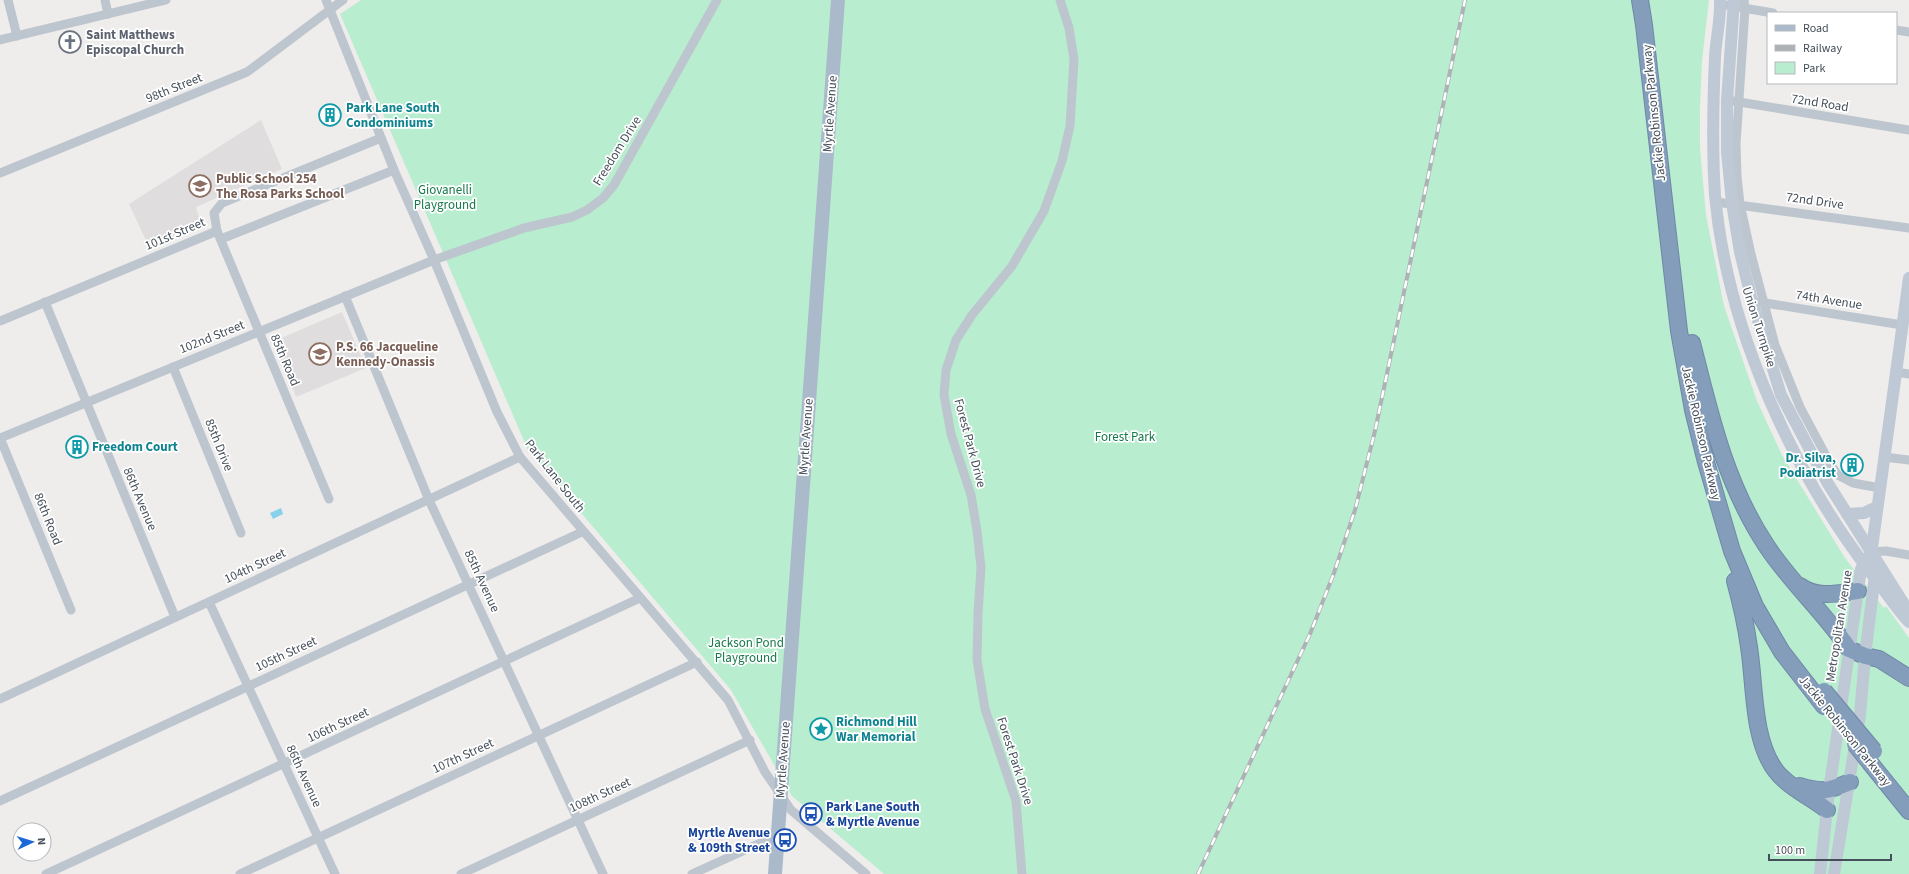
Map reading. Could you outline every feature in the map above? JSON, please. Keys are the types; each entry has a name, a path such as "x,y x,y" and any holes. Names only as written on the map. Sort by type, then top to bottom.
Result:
{"highway":[{"name":"Jackie Robinson Parkway","path":"1640,0 1679,331 1700,442 1726,531 1743,581 1763,622 1797,673 1824,698"},
{"name":"Jackie Robinson Parkway","path":"1650,0 1654,19 1676,248 1692,343 1713,447 1730,510 1747,562 1766,605 1780,630 1824,698 1872,757 1909,811"},
{"path":"1692,343 1717,441 1736,492 1766,546 1849,649 1865,656 1879,659 1909,678"},
{"path":"1726,531 1726,552 1740,602 1749,646 1760,732 1773,767 1780,776 1827,810"},
{"path":"1794,581 1808,591 1819,594 1857,598"},
{"name":"Jackie Robinson Parkway","path":"1872,757 1909,794"},
{"path":"1789,782 1815,790 1829,791 1850,782"}],"main road":[{"name":"Myrtle Avenue","path":"775,874 838,0"},
{"name":"Union Turnpike","path":"1720,2 1715,55 1713,104 1716,202 1728,277 1748,345 1780,426 1813,486 1852,548 1876,578 1898,610 1909,622"},
{"name":"Union Turnpike","path":"1739,4 1733,102 1727,152 1736,203 1740,252 1758,302 1781,395 1827,482 1909,612"},
{"name":"Metropolitan Avenue","path":"1834,874 1860,715 1865,656 1876,578 1871,552 1909,278"},
{"path":"1847,514 1864,513 1877,507"},
{"name":"Metropolitan Avenue","path":"1820,874 1829,791 1861,569 1871,552"},
{"path":"1857,598 1865,656"}],"street":[{"path":"8,0 17,36"},
{"path":"104,0 108,14"},
{"path":"0,40 166,0"},
{"name":"Park Lane South","path":"326,0 394,170 434,260 497,412 520,457 582,532 697,662 728,700 750,740 765,772 791,810 866,874"},
{"name":"98th Street","path":"0,173 247,72 343,0"},
{"name":"Freedom Drive","path":"434,260 524,228 572,217 587,210 603,198 614,185 651,122 717,0"},
{"name":"Forest Park Drive","path":"1022,874 1019,820 1016,801 985,709 977,660 981,567 971,494 952,434 944,395 946,370 956,340 972,315 1012,266 1044,211 1062,161 1070,126 1074,59 1069,28 1060,0"},
{"path":"1720,2 1739,4 1769,12"},
{"path":"1897,30 1909,32"},
{"name":"72nd Road","path":"1733,102 1909,130"},
{"name":"101st Street","path":"219,235 214,213 222,203 381,138"},
{"name":"101st Street","path":"0,321 45,302 219,235 394,170"},
{"name":"72nd Drive","path":"1716,202 1736,203 1909,228"},
{"name":"85th Road","path":"219,235 329,499"},
{"name":"102nd Street","path":"0,438 434,260"},
{"name":"85th Avenue","path":"345,296 429,500 603,874"},
{"name":"86th Avenue","path":"45,302 175,617"},
{"name":"74th Avenue","path":"1758,302 1902,325"},
{"name":"Union Turnpike","path":"1758,302 1800,407 1831,466 1838,475 1853,483 1880,488"},
{"name":"85th Drive","path":"173,367 241,533"},
{"path":"1896,372 1909,374"},
{"name":"86th Road","path":"0,438 71,610"},
{"name":"104th Street","path":"0,699 520,457"},
{"path":"1884,457 1909,460"},
{"name":"105th Street","path":"0,801 582,532"},
{"path":"1871,552 1886,551 1909,554"},
{"name":"106th Street","path":"46,874 640,598"},
{"name":"86th Avenue","path":"209,602 335,874"},
{"name":"107th Street","path":"240,874 697,662"},
{"name":"108th Street","path":"461,874 750,740"},
{"path":"692,874 778,835"}],"shaded area":[{"name":"Public School 254 The Rosa Parks School","path":"261,120 282,169 196,207 202,227 150,249 129,204"},
{"name":"P.S. 66 Jacqueline Kennedy-Onassis","path":"342,312 366,368 296,397 274,341"}],"green space":[{"name":"Forest Park","path":"361,0 1709,0 1702,61 1700,148 1706,215 1724,306 1757,401 1782,455 1845,558 1884,608 1886,606 1909,638 1909,874 884,874 792,796 731,690 528,450 340,14"}],"water":[{"path":"281,508 283,514 273,519 270,513"}],"railway":[{"path":"1198,874 1310,634 1334,573 1355,510 1375,431 1465,0"}],"place":[{"name":"Saint Matthews Episcopal Church","path":"70,42"},
{"name":"Park Lane South Condominiums","path":"330,115"},
{"name":"Public School 254 The Rosa Parks School","path":"200,186"},
{"name":"P.S. 66 Jacqueline Kennedy-Onassis","path":"320,354"},
{"name":"Freedom Court","path":"77,447"},
{"name":"Dr. Silva, Podiatrist","path":"1852,465"},
{"name":"Richmond Hill War Memorial","path":"821,729"},
{"name":"Park Lane South & Myrtle Avenue","path":"811,814"},
{"name":"Myrtle Avenue & 109th Street","path":"785,840"}],"park label":[{"name":"Giovanelli Playground","path":"445,198"},
{"name":"Jackson Pond Playground","path":"746,650"}]}
